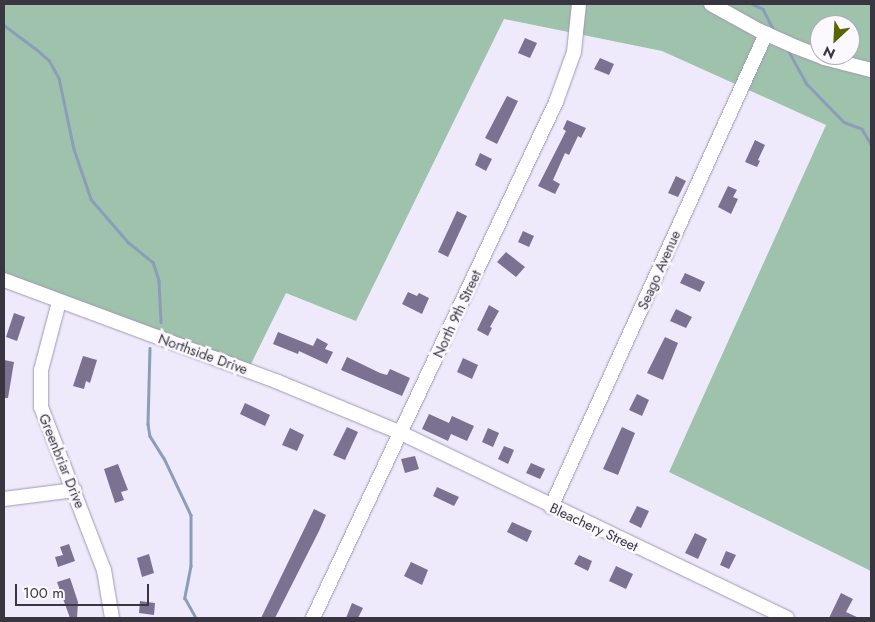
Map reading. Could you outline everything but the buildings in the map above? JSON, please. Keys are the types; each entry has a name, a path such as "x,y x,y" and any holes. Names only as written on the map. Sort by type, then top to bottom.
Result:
{"street":[{"name":"North 9th Street","path":"312,618 556,102 574,52 579,4"},
{"path":"711,4 766,34 824,58 871,70"},
{"name":"Seago Avenue","path":"551,507 766,34"},
{"name":"Northside Drive","path":"4,280 278,382 401,433"},
{"name":"Greenbriar Drive","path":"59,302 41,370 41,407 104,570 112,618"},
{"name":"Bleachery Street","path":"401,433 551,507 787,618"},
{"path":"4,499 74,490"}],"green space":[{"path":"4,4 871,4 871,571 669,472 826,125 662,51 504,19 356,321 286,293 249,368 4,274"}],"waterway":[{"path":"752,4 763,9 774,31"},
{"path":"4,25 49,60 59,78 74,149 91,199 128,242 153,262 159,281 161,322"},
{"path":"788,50 806,83 844,122 862,129 871,144"},
{"path":"150,348 148,424 150,436 164,458 191,515 191,566 185,598 196,618"}]}
